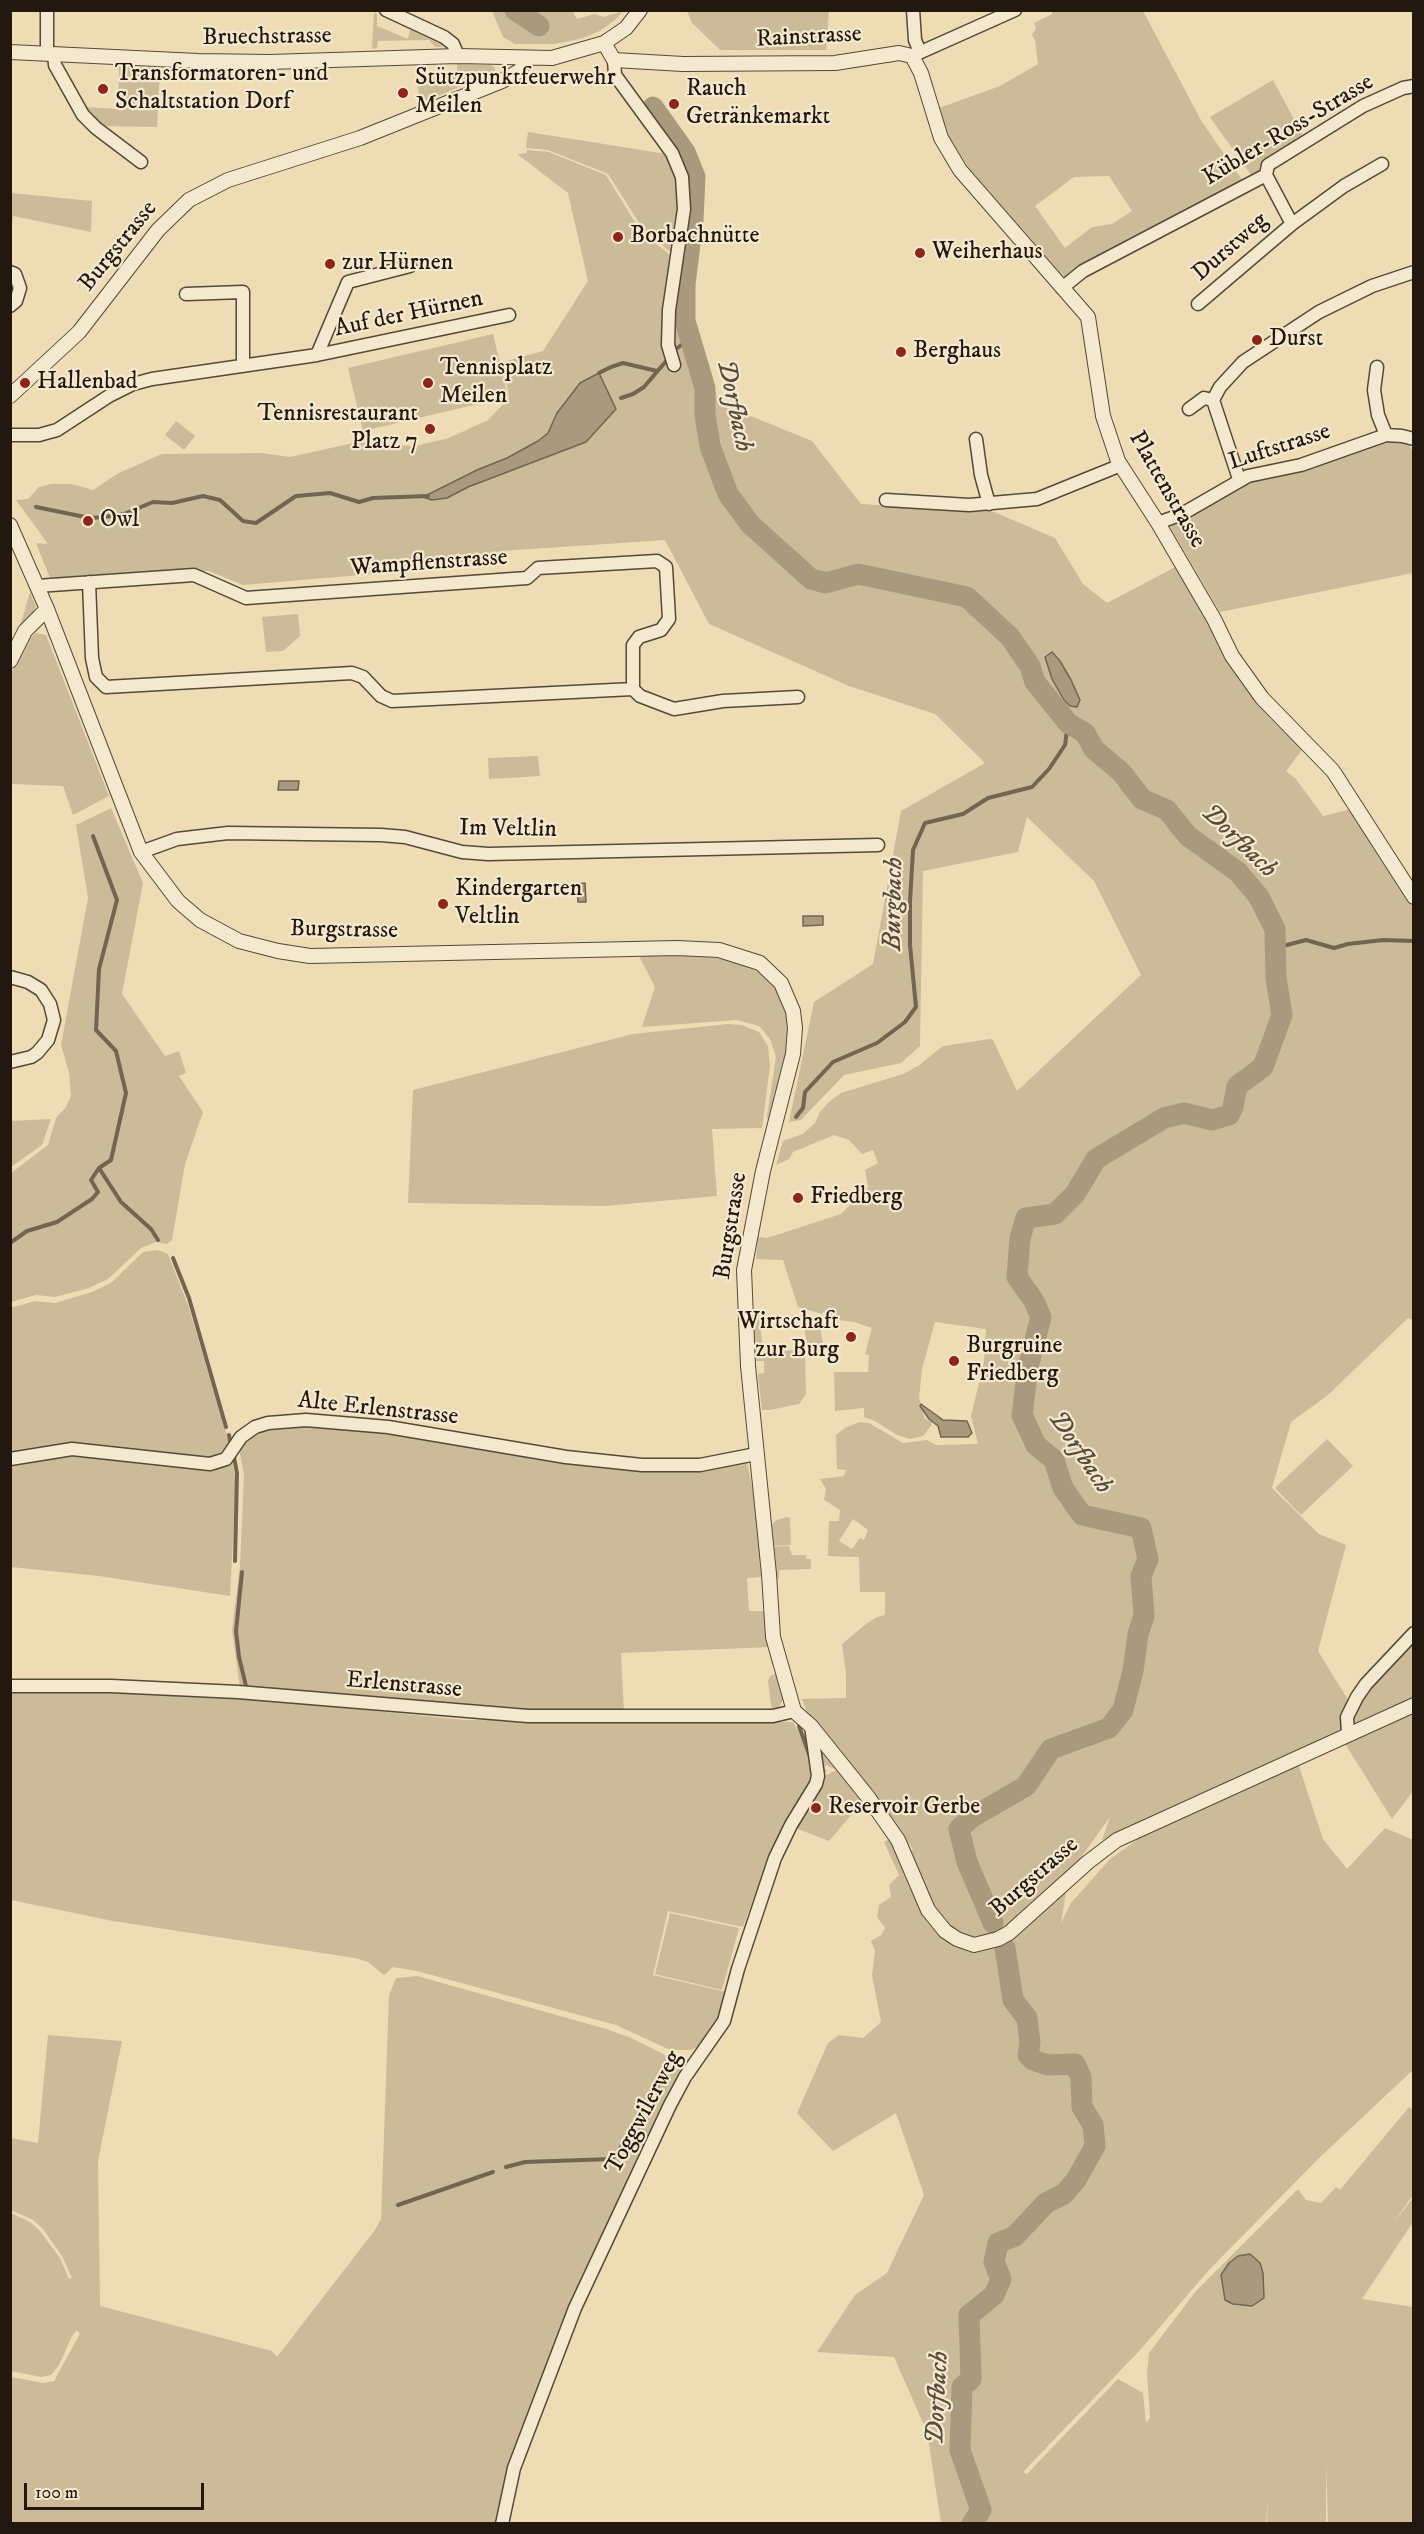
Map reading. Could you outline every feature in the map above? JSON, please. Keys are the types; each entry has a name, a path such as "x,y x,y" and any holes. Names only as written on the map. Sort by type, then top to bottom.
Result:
{"street":[{"path":"47,10 50,54 83,115 96,128 141,162"},
{"path":"386,10 444,37 453,44 458,56"},
{"path":"525,58 552,58 604,43 626,28 640,10"},
{"name":"Plattenstrasse","path":"914,10 916,54 941,138 960,170 1088,317 1106,429 1121,465 1214,619 1232,656 1262,698 1333,771 1413,897"},
{"name":"Rainstrasse","path":"614,60 702,64 835,63 898,53 916,54 1015,10"},
{"path":"604,43 614,60 615,75 672,153 682,177 684,208 669,310 668,345 674,365"},
{"name":"Bruechstrasse","path":"10,52 257,62 458,56 525,58"},
{"name":"Burgstrasse","path":"10,396 79,332 158,230 189,200 228,180 331,148 502,81 521,70 525,58"},
{"name":"Kübler-Ross-Strasse","path":"1062,288 1083,272 1266,174 1268,165 1363,106 1403,88 1413,86"},
{"name":"Durstweg","path":"1198,304 1292,224 1344,186 1382,164"},
{"name":"Durstweg","path":"1266,174 1292,224"},
{"name":"Auf der Hürnen","path":"317,355 348,282 410,267"},
{"path":"10,272 15,274 20,288 16,301 10,306"},
{"path":"1213,400 1243,362 1291,329 1371,286 1413,272"},
{"path":"186,294 243,292 243,366"},
{"name":"Auf der Hürnen","path":"10,435 39,435 57,430 109,396 133,384 171,375 317,355 509,315"},
{"path":"1377,367 1374,390 1378,415 1386,435 1402,435 1413,439"},
{"path":"1189,409 1204,398 1213,400"},
{"path":"1213,400 1239,479"},
{"name":"Luftstrasse","path":"1158,523 1182,514 1239,479 1301,465 1386,435"},
{"path":"976,439 981,475 989,504"},
{"path":"886,500 989,504 1037,499 1121,465"},
{"name":"Burgstrasse","path":"10,525 38,586 141,852 178,901 200,920 239,941 310,956 700,948 741,955 760,963 772,973 787,995 793,1011 795,1041 763,1172 744,1270 744,1319 773,1637 794,1712 811,1726 868,1797 898,1840 935,1921 945,1931 963,1942 974,1945 987,1943 1009,1933 1088,1862 1117,1840 1413,1705"},
{"name":"Wampflenstrasse","path":"38,586 194,575 246,598 527,578 538,568 657,561 666,567 669,619 661,630 639,637 633,645 633,689"},
{"path":"89,582 92,658 96,677 106,687 352,673 363,677 381,696 392,701 633,689 640,696 675,709 723,701 798,697"},
{"path":"10,661 25,631 47,609"},
{"name":"Im Veltlin","path":"141,852 177,839 228,833 381,835 405,837 462,852 488,854 878,845"},
{"path":"10,977 28,982 41,990 50,1004 54,1020 48,1040 37,1053 31,1057 10,1062"},
{"name":"Alte Erlenstrasse","path":"10,1459 72,1449 210,1464 225,1459 241,1437 255,1427 268,1423 306,1420 388,1427 566,1457 642,1465 700,1466 756,1455"},
{"path":"1348,1734 1347,1717 1357,1696 1413,1633"},
{"name":"Erlenstrasse","path":"10,1686 111,1686 238,1692 528,1716 773,1716 794,1712"},
{"name":"Toggwilerweg","path":"502,2523 514,2468 575,2308 670,2104 724,2021 738,1969 775,1858 791,1825 816,1784 818,1776 811,1726"}],"shaded area":[{"path":"492,11 572,11 577,19 594,14 604,17 623,11 600,31 580,39 554,44 515,44 503,37"},
{"path":"687,11 829,11 826,50 720,50 692,23"},
{"path":"1052,11 1143,11 1202,122 1243,181 1064,277 969,168 949,137 939,108 1000,86 1038,64 1035,40 1032,35 1036,28 1034,23 1052,14","holes":["1109,176 1132,211 1112,224 1092,227 1065,248 1035,206 1074,177"]},
{"path":"374,12 377,14 377,26 408,39 410,30 440,44 442,47 435,47 429,40 378,41 377,48 372,49"},
{"path":"457,64 491,65 495,68 495,72 419,104 418,78 457,77"},
{"path":"119,66 160,68 157,127 100,126 84,107 118,109"},
{"path":"1273,80 1303,136 1262,162 1259,171 1251,175 1210,117"},
{"path":"528,132 667,154 674,168 682,208 674,255 643,229 608,174 548,150 526,148"},
{"path":"527,150 549,152 606,175 641,232 669,254 719,403 812,441 861,504 994,512 1055,538 1083,584 1107,603 1179,565 1204,610 1304,747 1286,771 1296,779 1323,816 1351,809 1413,908 1413,1320 1408,1318 1328,1395 1291,1422 1272,1488 1319,1534 1346,1545 1318,1651 1350,1703 1341,1728 1333,1737 1102,1840 1110,1817 1069,1874 1061,1923 1071,1903 1110,1859 1145,1834 1298,1763 1323,1839 1347,1869 1385,1828 1413,1840 1413,2070 1318,2159 1208,2271 1142,2348 1023,2472 1027,2474 1118,2379 1143,2393 1146,2423 1150,2418 1147,2373 1149,2353 1196,2291 1298,2189 1306,2200 1321,2203 1336,2187 1340,2190 1409,2107 1414,2111 1413,2195 1393,2223 1413,2198 1413,2222 1362,2299 1413,2307 1413,2523 1328,2523 1326,2464 1326,2523 1267,2523 1268,2498 1266,2523 1062,2524 1061,2520 1060,2524 941,2523 927,2432 894,2357 817,2352 855,2295 887,2273 924,2195 896,2113 833,2151 797,2113 828,2043 839,2035 863,2038 881,2022 872,1975 875,1951 871,1941 881,1935 885,1928 877,1917 879,1905 891,1897 889,1885 899,1875 884,1842 891,1838 903,1855 913,1850 874,1793 807,1712 802,1699 846,1698 842,1644 866,1624 885,1615 885,1592 860,1592 859,1557 828,1556 829,1521 839,1521 840,1510 824,1500 826,1489 820,1479 844,1476 846,1470 837,1469 836,1435 859,1422 869,1423 903,1443 927,1440 936,1445 978,1444 971,1416 984,1362 986,1329 935,1322 922,1369 919,1398 925,1419 932,1422 923,1436 910,1439 897,1435 864,1417 864,1408 835,1411 834,1372 868,1372 869,1355 865,1354 872,1328 854,1322 824,1318 826,1313 824,1311 822,1314 798,1307 783,1260 756,1259 758,1237 767,1238 841,1214 868,1187 865,1170 878,1163 873,1150 862,1154 849,1140 834,1135 793,1152 789,1159 776,1165 783,1141 803,1134 815,1123 820,1112 829,1102 841,1093 903,1074 918,1066 943,1046 990,1039 993,1040 1017,1091 1141,975 1094,881 1027,817 1018,852 923,871 920,1046 901,1063 844,1075 801,1120 789,1122 814,1002 873,964 901,811 985,763 935,714 849,686 709,624 665,540 501,551 454,567 243,585 209,571 146,571 50,578 36,543 48,544 16,500 28,499 39,487 51,484 72,484 93,490 117,474 162,454 262,453 290,457 367,440 389,445 415,446 449,438 488,420 509,398 503,362 543,351 588,281 568,193 517,154 527,153","holes":["853,1519 868,1530 864,1540 860,1538 852,1549 839,1541"]},
{"path":"11,193 92,201 91,232 13,216 11,231"},
{"name":"Tennisplatz Meilen","path":"493,334 508,397 363,431 348,368"},
{"path":"599,373 616,409 586,442 468,487 447,498 432,500 423,497 538,441 548,433 557,413 580,383"},
{"path":"176,421 195,436 184,450 165,435"},
{"path":"1389,441 1410,446 1413,454 1413,573 1220,612 1170,527 1207,507 1245,482"},
{"path":"30,592 36,606 20,626"},
{"path":"298,614 300,636 283,651 266,652 262,617"},
{"path":"36,633 46,635 109,796 73,815 63,786 11,784 11,674 25,643"},
{"path":"1052,652 1071,680 1080,700 1077,707 1070,706 1064,700 1052,679 1045,657"},
{"path":"538,756 540,776 489,779 488,758"},
{"path":"279,781 299,781 298,790 278,790"},
{"path":"111,808 143,883 122,994 165,1056 179,1051 186,1073 179,1076 203,1112 185,1164 172,1240 167,1244 156,1242 141,1248 108,1279 89,1288 55,1297 36,1295 11,1302 11,1173 48,1145 56,1118 66,1107 71,1096 69,1073 61,1045 88,898 76,825"},
{"path":"585,883 586,902 578,902 577,884"},
{"path":"803,916 823,916 823,925 803,926"},
{"path":"696,955 741,962 760,973 774,987 783,1001 788,1037 785,1062 769,1126 767,1116 776,1057 770,1039 759,1026 737,1020 642,1027 655,987 639,956"},
{"path":"728,1024 742,1025 759,1032 768,1046 770,1066 762,1128 712,1129 717,1196 604,1206 408,1203 413,1090 633,1034"},
{"path":"51,1119 42,1145 11,1167 11,1121"},
{"path":"158,1250 168,1254 188,1305 229,1442 222,1457 209,1462 88,1448 11,1456 10,1308 35,1301 55,1303 92,1292 111,1283 143,1252"},
{"path":"759,1313 763,1351 801,1350 802,1355 805,1355 806,1394 799,1404 762,1410 758,1374 764,1373 764,1361 756,1361 752,1322 752,1314"},
{"path":"802,1320 820,1326 825,1355 810,1355"},
{"path":"921,1404 943,1420 967,1421 972,1433 968,1437 941,1437 938,1426 929,1419 920,1406"},
{"path":"309,1422 701,1469 747,1462 759,1520 765,1568 761,1577 747,1578 749,1611 765,1611 771,1647 621,1653 624,1712 525,1710 240,1688 232,1630 240,1566 244,1475 238,1444 266,1426"},
{"path":"1327,1439 1353,1466 1301,1515 1275,1488"},
{"path":"73,1451 209,1466 231,1457 236,1480 230,1596 99,1576 11,1567 11,1462"},
{"path":"790,1518 791,1545 773,1546 771,1526 775,1521"},
{"path":"789,1546 792,1555 806,1555 806,1559 811,1559 811,1569 779,1570 779,1579 776,1579 773,1547"},
{"path":"1413,1638 1413,1701 1359,1725 1355,1723 1352,1720 1354,1707"},
{"path":"778,1673 784,1698 778,1709 773,1710 768,1681 770,1676"},
{"path":"111,1689 237,1697 465,1720 793,1722 804,1741 810,1762 810,1780 805,1794 790,1812 767,1861 743,1927 668,1911 653,1975 726,1992 722,2015 706,2044 690,2050 668,2049 616,2025 417,1971 393,1967 384,1975 368,1962 355,1958 113,1921 11,1900 11,1690"},
{"path":"1413,1711 1413,1791 1392,1819 1344,1742"},
{"path":"818,1745 864,1800 829,1841 793,1827 806,1812 813,1810 816,1806 815,1798 823,1777 836,1770 826,1765 824,1768 827,1771 822,1775"},
{"path":"670,1913 739,1928 722,1990 655,1974"},
{"path":"417,1976 603,2028 629,2037 671,2058 691,2060 569,2311 499,2523 11,2523 11,2377 43,2383 54,2381 80,2334 77,2330 72,2336 59,2365 51,2375 41,2377 11,2371 11,2213 30,2222 39,2230 60,2258 69,2279 72,2278 62,2256 43,2229 33,2220 11,2210 11,2138 38,2143 48,2035 122,2041 98,2161 100,2306 272,2351 277,2357 375,2230 381,2219 389,1995 396,1978"},
{"path":"1250,2254 1260,2263 1263,2273 1264,2298 1252,2306 1233,2304 1225,2300 1221,2275 1229,2263 1238,2256"}],"waterway":[{"name":"Dorfbach","path":"515,10 539,26"},
{"name":"Dorfbach","path":"653,107 685,152 695,177 693,220 685,284 685,321 705,388 705,415 710,446 728,494 750,524 811,579 826,583 858,574 967,597 1010,637 1030,666 1035,682 1068,723 1085,733 1094,749 1122,773 1142,799 1167,810 1188,836 1238,872 1259,897 1275,929 1276,978 1282,1015 1263,1067 1237,1086 1229,1115 1212,1120 1184,1113 1164,1118 1096,1159 1075,1194 1055,1214 1026,1218 1020,1238 1017,1277 1034,1301 1041,1317 1028,1367 1022,1415 1036,1445 1054,1460 1063,1488 1082,1515 1141,1528 1148,1559 1141,1576 1144,1616 1138,1634 1133,1671 1123,1710 1109,1728 1051,1749 1026,1786 971,1818 959,1829 967,1862 993,1923"},
{"path":"675,350 690,338"},
{"path":"621,398 644,387 667,360"},
{"path":"599,373 623,363 657,371"},
{"path":"36,507 90,518 124,514 153,502 172,503 203,496 220,500 243,521 256,523 296,496 330,493 359,502 373,498 428,496"},
{"name":"Burgbach","path":"796,1117 803,1108 805,1092 833,1062 877,1043 905,1022 916,1007 910,945 910,901 913,850 925,823 963,814 988,798 1032,787 1049,769 1065,745 1068,723"},
{"path":"10,1243 27,1231 57,1222 92,1199 98,1192 91,1180 99,1168 111,1160 126,1093 116,1051 96,1030 99,969 117,900 93,836"},
{"path":"1275,948 1306,940 1334,948 1383,940 1414,941"},
{"path":"99,1168 121,1202 151,1229 158,1240"},
{"path":"173,1258 189,1298 226,1427"},
{"path":"229,1435 231,1446"},
{"path":"234,1457 237,1473 235,1561"},
{"path":"242,1572 236,1631 246,1686"},
{"name":"Burgbach","path":"799,1726 809,1754"},
{"name":"Dorfbach","path":"972,2524 981,2510 960,2450 962,2387 971,2379 969,2315 994,2295 1001,2279 994,2262 998,2243 1015,2236 1046,2203 1064,2194 1076,2180 1095,2146 1093,2125 1082,2107 1081,2077 1075,2064 1048,2065 1033,2060 1028,2055 1030,2043 1027,2018 1013,2000 1005,1948"},
{"name":"Burgbach","path":"618,2152 666,2072"},
{"name":"Burgbach","path":"506,2167 525,2162 612,2159 615,2155"},
{"name":"Burgbach","path":"398,2205 493,2172"}],"place":[{"name":"Transformatoren- und Schaltstation Dorf","path":"103,89"},
{"name":"Stützpunktfeuerwehr Meilen","path":"403,93"},
{"name":"Rauch Getränkemarkt","path":"674,104"},
{"name":"Borbachnütte","path":"618,237"},
{"name":"Weiherhaus","path":"920,253"},
{"name":"zur Hürnen","path":"330,264"},
{"name":"Durst","path":"1257,340"},
{"name":"Berghaus","path":"901,352"},
{"name":"Hallenbad","path":"25,383"},
{"name":"Tennisplatz Meilen","path":"428,383"},
{"name":"Tennisrestaurant Platz 7","path":"430,429"},
{"name":"Owl","path":"88,521"},
{"name":"Kindergarten Veltlin","path":"443,904"},
{"name":"Friedberg","path":"798,1198"},
{"name":"Wirtschaft zur Burg","path":"851,1337"},
{"name":"Burgruine Friedberg","path":"954,1361"},
{"name":"Reservoir Gerbe","path":"816,1808"}]}
